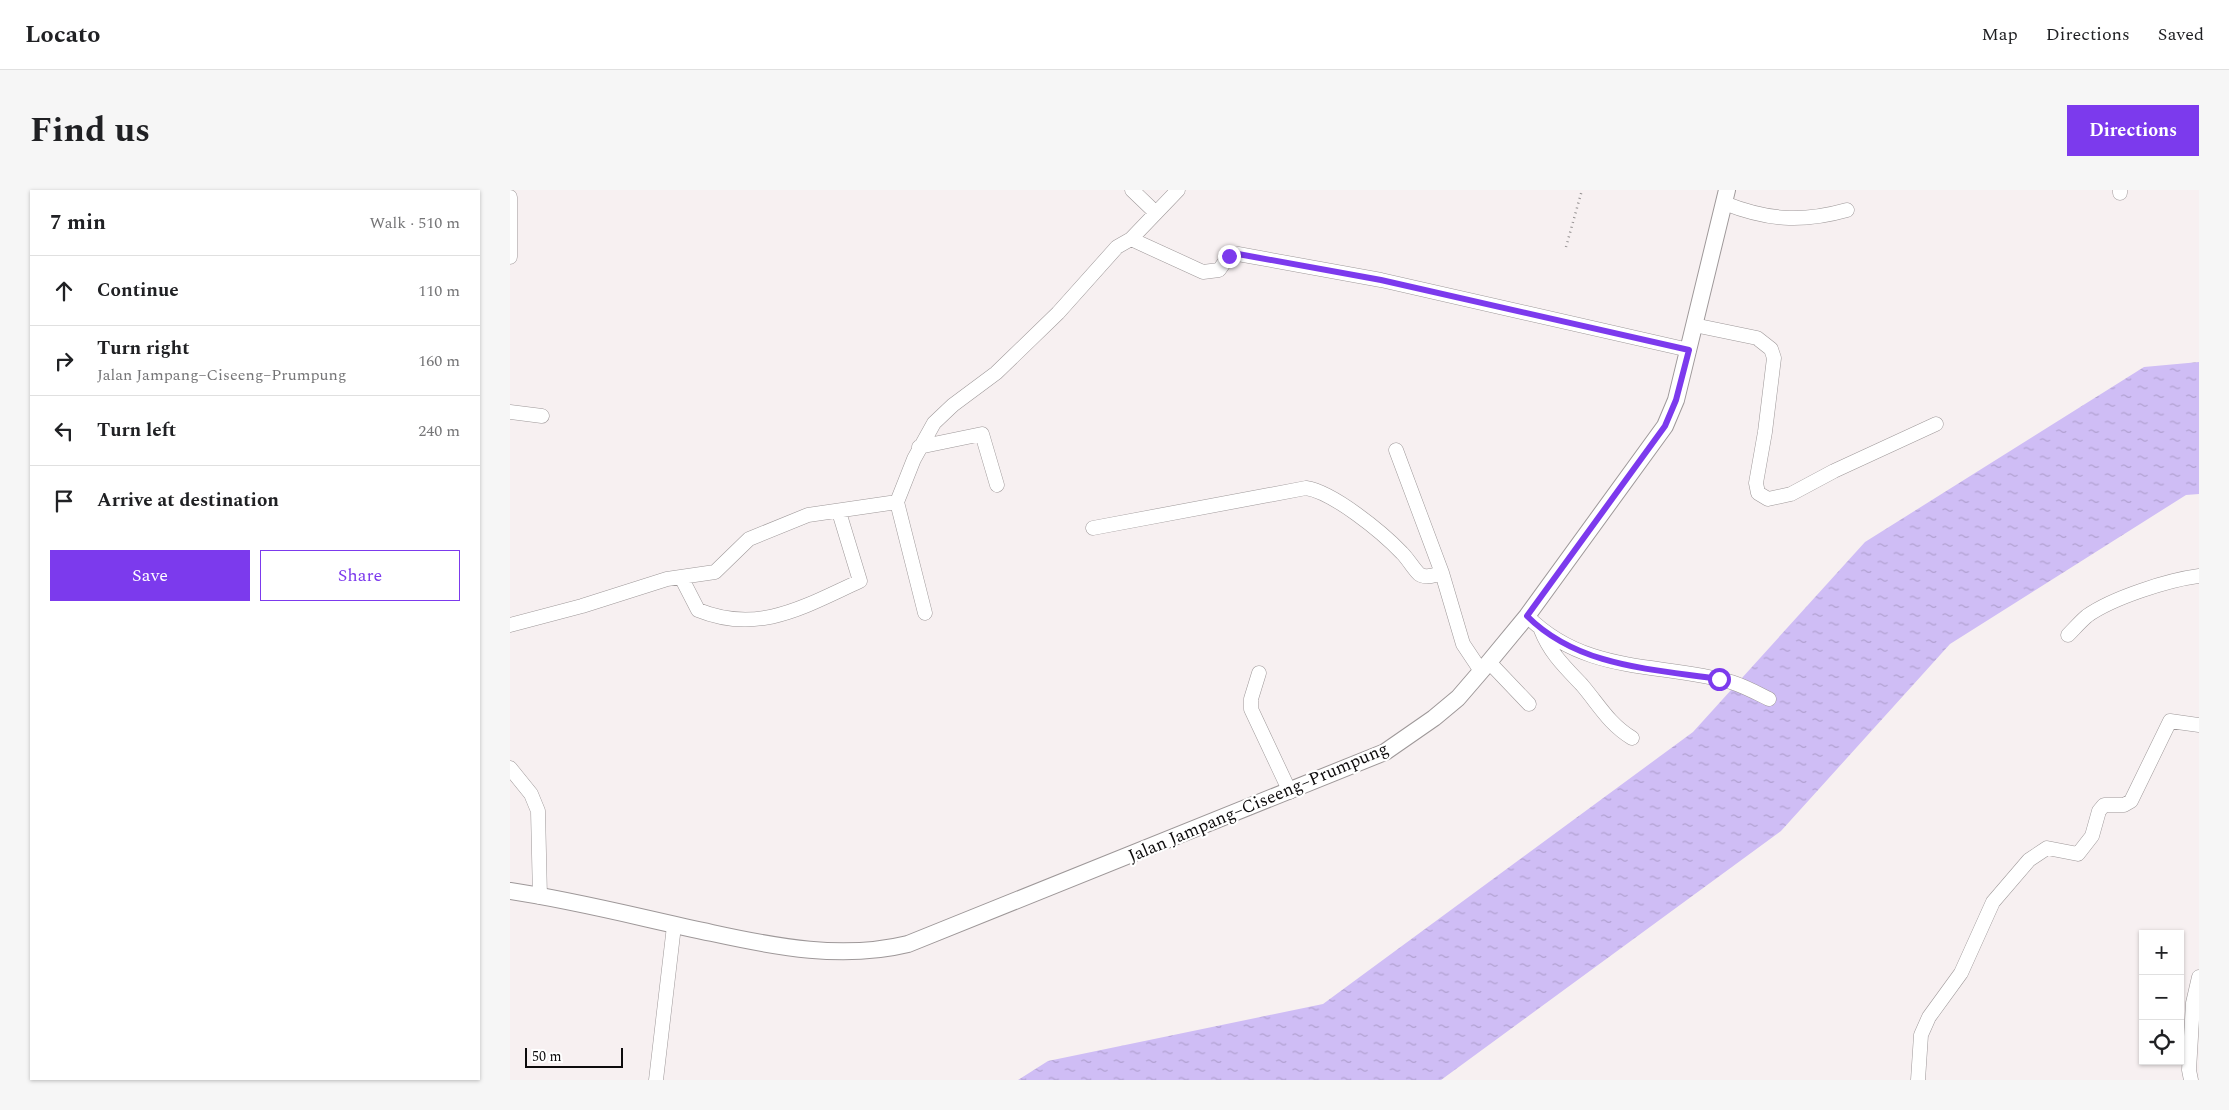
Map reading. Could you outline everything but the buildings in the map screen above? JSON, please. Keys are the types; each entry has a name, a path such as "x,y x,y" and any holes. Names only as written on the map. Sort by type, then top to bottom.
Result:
{"main road":[{"name":"Jalan Jampang–Ciseeng–Prumpung","path":"510,891 758,943 840,953 873,952 908,944 1290,792 1385,752 1413,734 1458,698 1527,616 1665,426 1676,400 1725,196"}],"street":[{"path":"1132,190 1156,213"},
{"path":"925,613 897,502 919,447 934,423 953,405 996,373 1058,313 1117,247 1131,239 1178,190"},
{"path":"1725,196 1753,214 1779,218 1798,219 1847,210"},
{"path":"510,198 510,257"},
{"path":"1131,239 1203,272 1219,270 1226,258 1238,254 1381,280 1689,350"},
{"path":"1694,325 1757,338 1771,348 1774,358 1765,432 1756,483 1758,493 1765,498 1772,499 1791,494 1834,471 1936,424"},
{"path":"510,412 542,416"},
{"path":"919,447 980,433 984,438 997,485"},
{"path":"1396,450 1442,573 1463,644 1529,704"},
{"path":"1094,528 1306,488 1322,491 1347,507 1401,552 1420,574 1431,577 1442,573"},
{"path":"510,625 681,577 716,572 743,543 764,531 808,515 839,512 897,502"},
{"path":"681,577 698,610 713,616 744,621 774,618 810,604 860,581 839,512"},
{"path":"2068,635 2088,616 2118,599 2186,578 2199,576"},
{"path":"1527,616 1540,630 1554,656 1582,686 1607,719 1632,738"},
{"path":"1540,630 1598,659 1729,681 1769,699"},
{"path":"1259,674 1251,699 1251,709 1290,792"},
{"path":"1918,1080 1921,1035 1929,1016 1961,973 1997,895 2029,860 2047,848 2078,854 2092,836 2099,811 2104,805 2124,805 2132,801 2170,721 2199,725"},
{"path":"510,768 531,794 538,811 540,897"},
{"path":"656,1080 674,926"},
{"path":"2191,1080 2189,1070 2193,1004 2199,977"}],"path":[{"path":"1566,247 1582,190"}],"water":[{"path":"2199,362 2199,494 2186,495 1950,644 1781,831 1441,1080 1018,1080 1048,1061 1323,1004 1693,732 1865,542 2144,367"}],"route":[{"path":"1229,256 1238,254 1381,280 1689,350 1676,400 1665,426 1527,616 1540,630 1580,652 1598,659 1628,666 1719,679"}]}
